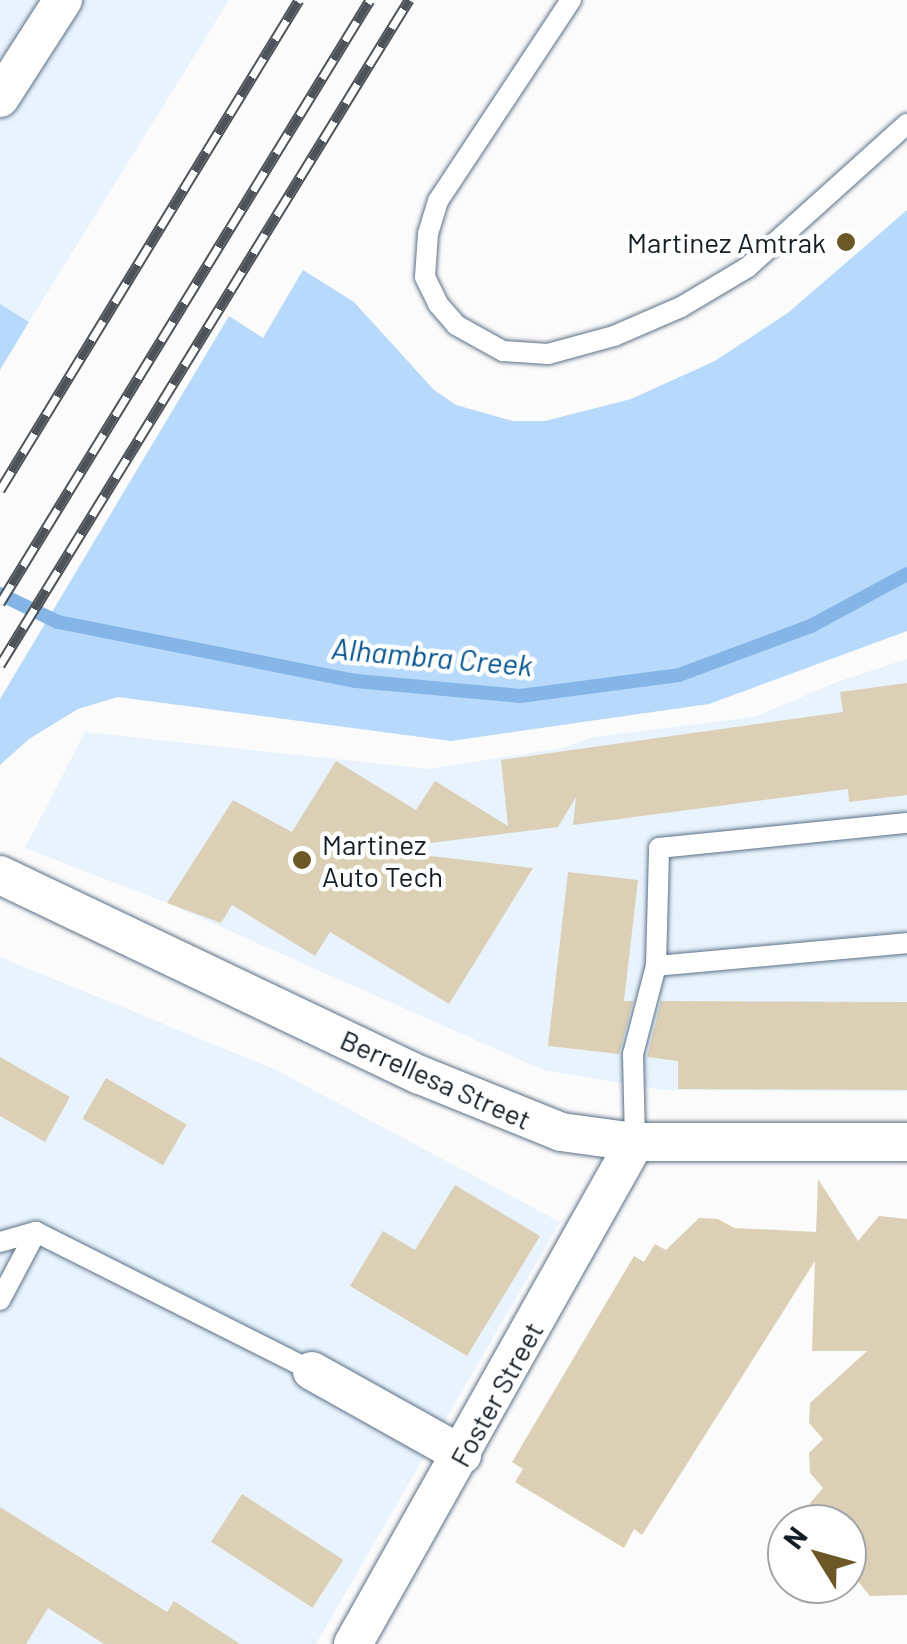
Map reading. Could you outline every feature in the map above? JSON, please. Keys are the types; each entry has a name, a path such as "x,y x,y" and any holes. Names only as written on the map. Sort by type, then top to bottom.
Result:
{"street":[{"path":"0,98 63,0"},
{"name":"Berrellesa Street","path":"0,875 64,909 489,1106 561,1132 635,1142 907,1142"},
{"name":"Foster Street","path":"353,1644 635,1142"},
{"path":"312,1372 462,1455"}],"lane":[{"path":"571,0 438,201 428,234 426,277 438,304 456,325 503,350 548,354 614,336 681,307 748,266 907,124"},
{"path":"635,1142 633,1054 656,966 659,848 907,822"},
{"path":"656,966 907,943"},
{"path":"0,1242 36,1232 312,1372"},
{"path":"0,1300 36,1232"}],"shaded area":[{"path":"0,0 229,0 29,322 0,304"},
{"path":"907,210 907,631 709,704 451,741 118,697 78,709 29,739 0,765 0,699 229,316 263,338 303,270 354,302 434,390 456,405 513,421 545,421 631,399 715,361 789,312"},
{"path":"0,304 29,322 0,370"},
{"path":"907,659 907,1092 663,1090 543,1070 167,903 25,848 85,732 428,769 563,748 594,737 754,717 837,682"},
{"path":"0,957 274,1069 560,1222 316,1644 0,1644"}],"building":[{"path":"907,683 907,795 849,802 848,789 573,825 576,797 558,827 422,844 422,855 533,868 449,1004 330,932 315,956 232,905 221,923 167,903 233,800 292,832 336,761 416,810 435,781 508,826 501,760 843,712 840,692"},
{"path":"568,872 638,880 624,1001 633,1001 619,1054 548,1046"},
{"path":"661,1001 907,1002 907,1090 678,1089 678,1061 647,1057"},
{"path":"0,1057 70,1097 45,1142 0,1116"},
{"path":"106,1078 187,1124 163,1165 82,1119"},
{"path":"818,1179 858,1241 879,1216 907,1219 907,1595 870,1596 867,1592 867,1504 810,1504 823,1488 810,1473 809,1453 823,1439 809,1423 810,1403 867,1351 812,1351 815,1261 642,1535 634,1529 624,1548 515,1482 523,1469 512,1462 634,1256 644,1262 655,1244 666,1250 699,1218 718,1219 734,1228 816,1232"},
{"path":"455,1185 540,1236 467,1356 350,1286 383,1231 415,1250"},
{"path":"242,1494 343,1560 312,1608 211,1542"},
{"path":"0,1507 167,1612 174,1601 240,1644 104,1644 48,1608 26,1644 0,1644"}],"waterway":[{"name":"Alhambra Creek","path":"0,594 58,622 356,681 520,696 679,675 811,626 907,574"}],"railway":[{"path":"0,490 299,0"},
{"path":"0,603 370,0"},
{"path":"0,665 409,0"}],"place":[{"name":"Martinez Amtrak","path":"846,242"},
{"name":"Martinez Auto Tech","path":"302,860"}]}
